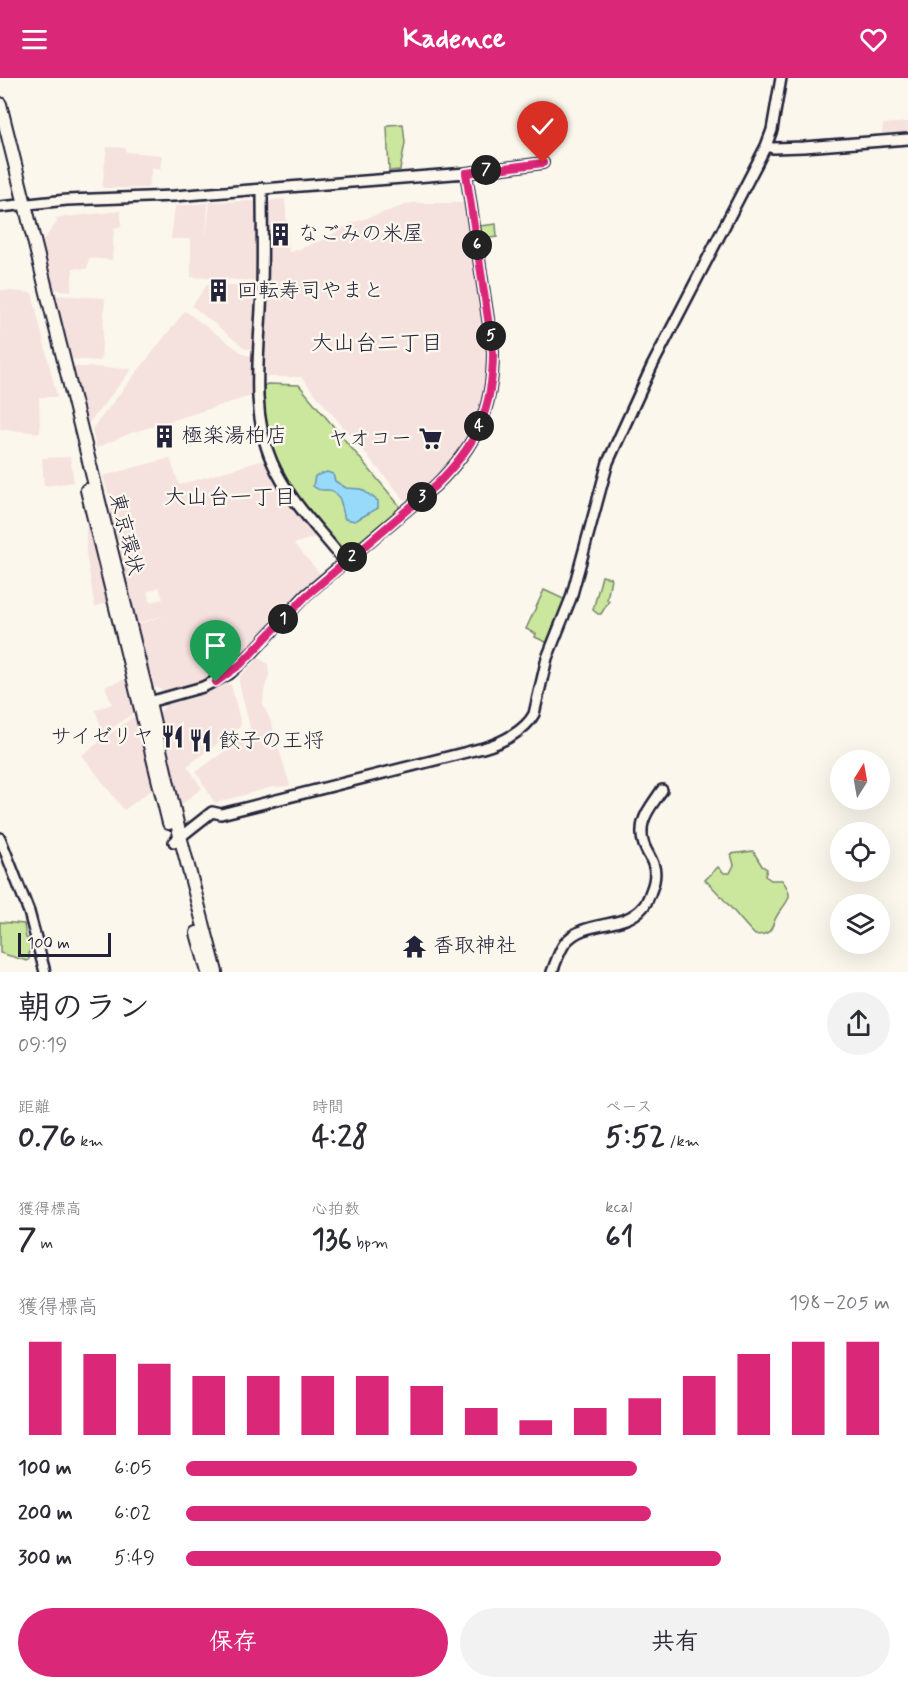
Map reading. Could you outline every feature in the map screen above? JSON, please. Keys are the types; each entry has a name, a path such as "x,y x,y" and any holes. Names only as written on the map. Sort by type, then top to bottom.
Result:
{"highway":[{"name":"東京環状","path":"0,104 20,205"},
{"name":"東京環状","path":"0,138 20,205 146,705 208,972"},
{"name":"東京環状","path":"177,839 216,972"}],"street":[{"path":"177,839 212,812 221,814 489,746 500,742 530,721 534,714 548,658 571,598 608,462 652,366 766,146 772,130 781,78"},
{"path":"766,146 773,148 804,147 908,139"},
{"path":"0,207 466,173 543,163"},
{"path":"146,705 203,687 229,674 252,653 290,611 455,467 467,450 485,412 493,375 493,352 466,173"},
{"path":"262,188 262,284 258,397 263,435 273,464 287,491 345,562"},
{"path":"552,972 561,949 579,931 629,919 645,903 656,880 656,870 642,840 641,829 648,811 662,790"},
{"path":"0,838 29,912 45,972"}],"shaded area":[{"path":"908,122 908,132 882,134 883,124"},
{"path":"107,147 126,148 126,152 162,155 160,170 152,168 148,188 102,188"},
{"path":"285,199 289,253 320,241 352,223 412,203 464,203 486,355 486,382 475,423 462,447 446,467 410,500 404,499 301,377 268,377 266,375 268,203 272,200"},
{"path":"254,201 258,205 257,278 255,281 191,277 191,239 171,239 175,206 208,203 206,239 210,202"},
{"path":"121,211 121,227 114,228 112,260 89,258 87,269 73,268 71,291 52,289 41,243 57,222 56,218"},
{"path":"207,285 254,287 258,290 257,349 246,349 192,306"},
{"path":"0,290 32,293 57,397 39,397 40,433 0,429"},
{"path":"53,295 105,298 101,361 69,359 62,329 67,329 61,328"},
{"path":"185,311 245,355 257,356 254,395 131,433 96,448 92,429"},
{"path":"71,367 89,367 132,369 88,424"},
{"path":"70,457 74,482 44,486 42,458"},
{"path":"170,458 179,485 267,459 318,536 294,544 323,577 232,668 201,684 167,693 154,686 137,625 168,614 136,624 111,531 111,502 103,476","holes":["159,587 163,599 150,602 147,592"]},
{"path":"86,526 90,526 108,602 95,607 86,554"},
{"path":"259,658 268,664 269,675 263,705 271,722 290,786 272,787 215,803 196,772 251,732 239,682 240,676"},
{"path":"127,679 136,711 104,734 95,710 112,704 105,686"},
{"path":"225,683 231,685 240,727 187,766 202,788 179,806 158,716 165,705 197,697"},
{"path":"133,717 137,718 154,788 124,810 82,755"}],"green space":[{"path":"403,124 405,143 400,170 389,171 387,127"},
{"path":"496,224 497,237 483,239 480,226"},
{"path":"267,384 299,385 399,505 399,509 351,550 342,549 310,511 285,475 269,436 264,386"},
{"path":"602,576 611,578 607,600 609,601 601,614 598,614 593,610"},
{"path":"544,590 568,601 548,643 535,637 536,634 526,629"},
{"path":"753,851 762,866 767,869 765,876 771,880 782,880 789,895 769,932 761,935 755,935 705,880 718,867 724,873 730,873 734,865 731,854"},
{"path":"0,922 24,924 26,938 30,939 27,961 0,953"}],"water":[{"path":"327,472 333,474 335,481 346,488 361,489 378,501 378,508 355,521 345,519 339,497 333,491 313,486 315,476"}],"place":[{"name":"なごみの米屋","path":"280,234"},
{"name":"回転寿司やまと","path":"219,291"},
{"name":"極楽湯柏店","path":"164,436"},
{"name":"ヤオコー","path":"430,439"},
{"name":"サイゼリヤ","path":"172,737"},
{"name":"餃子の王将","path":"201,741"},
{"name":"香取神社","path":"415,946"}],"district":[{"name":"大山台二丁目","path":"377,344"},
{"name":"大山台一丁目","path":"230,498"}],"route":[{"path":"216,682 241,664 306,596 435,486 455,467 467,450 477,432 490,394 493,352 466,173 543,163"}]}
